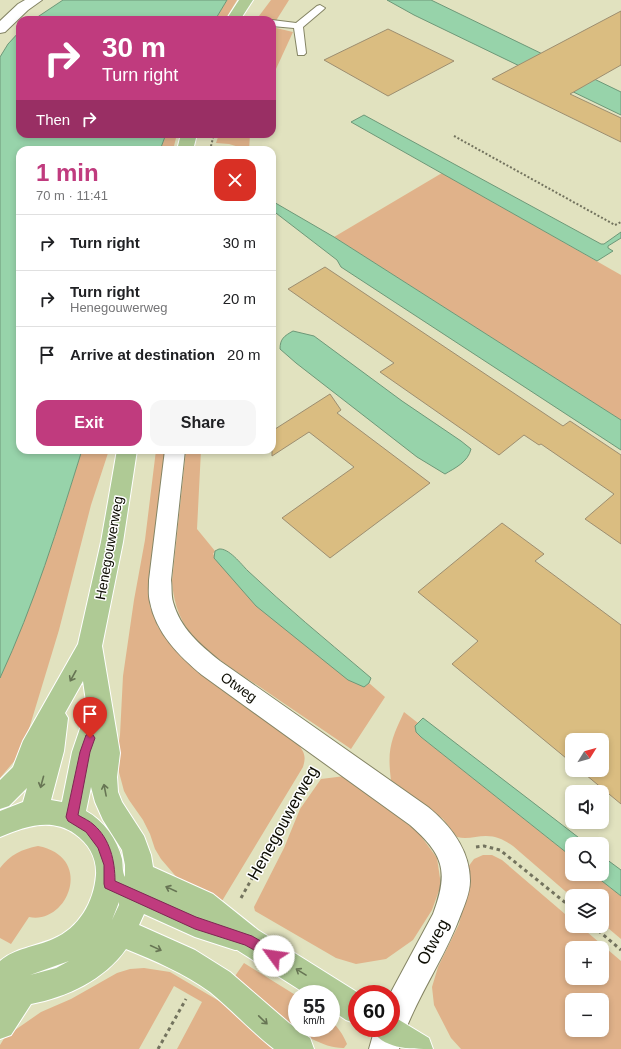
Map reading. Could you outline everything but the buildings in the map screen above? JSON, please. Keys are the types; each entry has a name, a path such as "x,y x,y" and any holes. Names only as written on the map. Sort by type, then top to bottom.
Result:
{"main road":[{"path":"239,16 246,0"},
{"name":"Henegouwerweg","path":"0,797 14,786 23,774 32,749 90,646 112,542 126,454"},
{"name":"Henegouwerweg","path":"90,646 107,753 104,770 105,791 111,806 135,847 138,857 137,885"},
{"name":"Henegouwerweg","path":"34,812 51,751 56,707"},
{"name":"Henegouwerweg","path":"72,817 85,752 99,709"},
{"path":"0,824 17,816 34,812 50,812 72,817 90,829 102,845 110,865 107,895 99,914 81,939 62,950 30,959 16,966 7,988 0,1024"},
{"path":"109,884 137,885 195,923 248,940 348,1003"},
{"path":"7,988 54,984 84,970 105,952 121,932 128,917 137,885"},
{"path":"121,932 187,962 218,980 240,998 279,1035 299,1049"},
{"path":"397,1037 418,1049"}],"street":[{"path":"0,28 23,7 35,0"},
{"name":"Otweg","path":"175,454 160,580 161,601 167,618 184,644 200,659 428,823 439,834 451,853 455,866 456,884 449,912 400,1006"}],"lane":[{"path":"276,23 298,26 320,8"},
{"path":"298,26 301,53"}],"path":[{"path":"454,136 615,225 621,222"},
{"name":"Henegouwerweg","path":"241,898 324,748"},
{"path":"451,853 484,846 500,850 565,902"},
{"path":"601,933 621,950"},
{"path":"158,1049 186,998"}],"shaded area":[{"path":"63,0 227,0 217,16 39,16"},
{"path":"227,0 237,0 227,16 217,16"},
{"path":"271,0 289,0 276,21 276,16 259,16"},
{"path":"387,0 431,0 621,92 621,115 414,15"},
{"path":"276,28 293,32 276,69"},
{"path":"16,35 16,138 164,138 162,146 16,146 16,454 81,454 35,594 0,678 0,57 8,44"},
{"path":"364,115 601,244 604,244 621,232 621,238 608,246 608,248 613,251 597,261 351,122"},
{"path":"164,138 176,138 174,146 162,146"},
{"path":"218,138 250,138 249,146 236,146 216,143"},
{"path":"442,173 621,275 621,420 334,237"},
{"path":"276,203 334,237 621,420 621,450 341,267 337,260 276,213"},
{"path":"293,331 314,336 402,401 461,441 471,449 467,458 461,464 445,474 417,457 280,349 283,338"},
{"path":"81,454 108,454 91,505 59,630 22,752 0,778 0,678 30,606 60,521"},
{"path":"156,454 164,454 148,583 150,606 158,627 182,658 298,744 304,755 303,767 222,901 179,880 161,859 155,849 143,820 124,791 116,761 120,735 123,676 134,600 145,540"},
{"path":"186,454 201,454 197,529 215,551 213,554 364,687 369,683 385,697 351,749 222,661 203,646 188,630 181,619 172,581"},
{"path":"223,549 231,554 276,597 371,678 369,683 364,687 348,680 256,606 214,558 215,551"},
{"path":"404,712 418,723 415,726 416,732 421,737 565,851 565,881 602,881 621,896 621,939 609,929 609,889 565,889 565,891 507,842 494,837 486,836 468,838 457,837 443,819 391,780 390,752 396,730"},
{"path":"423,718 565,827 565,829 567,829 578,837 565,837 565,851 421,737 416,732 415,726"},
{"path":"345,776 418,832 437,858 441,885 432,910 413,940 386,959 356,964 336,958 255,911 254,907 284,848 300,809 321,779"},
{"path":"38,846 56,853 66,863 70,875 70,889 64,901 55,911 43,917 29,917 11,944 0,938 0,868 17,853"},
{"path":"483,855 492,855 502,860 565,914 565,933 588,933 598,941 565,941 565,985 609,985 609,951 621,961 621,1049 461,1049 451,1038 434,1005 432,987 438,967 459,924 467,893 468,867 474,859"},
{"path":"609,861 621,870 621,896 602,881 609,881"},
{"path":"244,963 288,990 288,1023 271,1011 233,979"},
{"path":"144,968 170,972 231,1008 276,1049 177,1049 202,1002 174,986 139,1049 0,1049 0,1045 5,1037 41,1012 71,999 117,973 130,969"},
{"path":"340,1031 347,1044 344,1048 330,1046 309,1037 340,1037"}],"route":[{"path":"90,738 85,752 72,817 85,824 90,829 97,837 107,854 110,865 109,884 195,923 248,940 274,956"}]}
